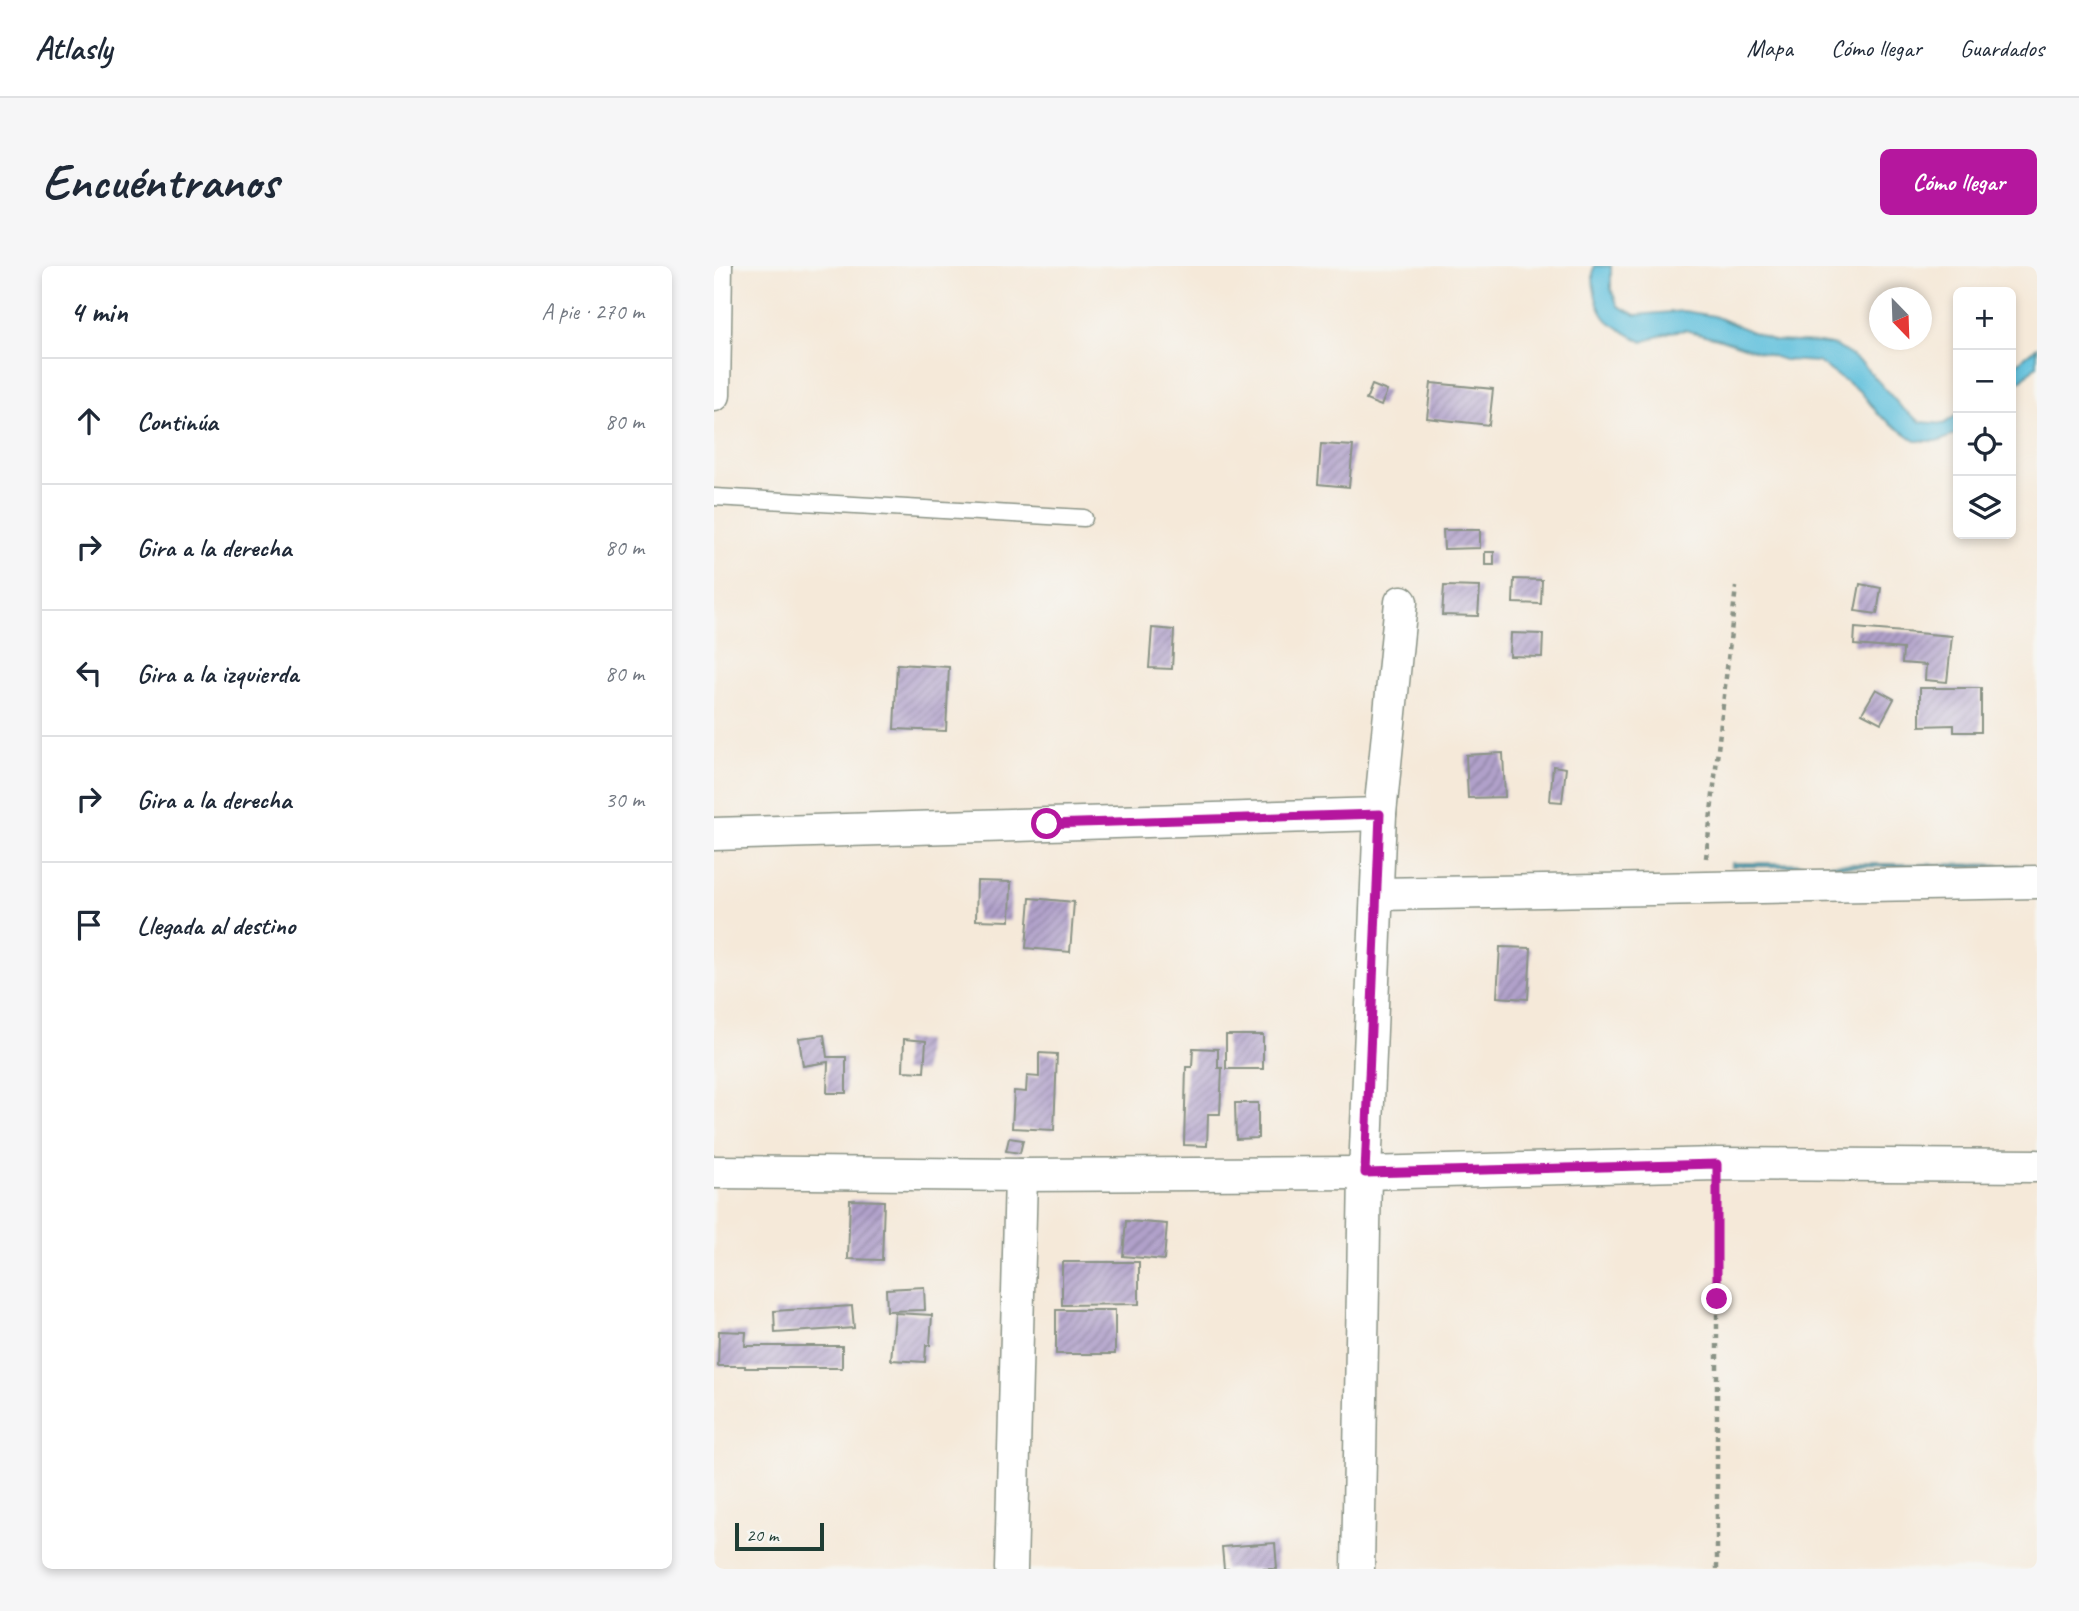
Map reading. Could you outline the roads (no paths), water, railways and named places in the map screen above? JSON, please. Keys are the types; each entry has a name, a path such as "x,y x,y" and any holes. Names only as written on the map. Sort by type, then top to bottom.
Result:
{"street":[{"path":"714,395 716,266"},
{"path":"1358,1569 1365,1173 1380,814 1401,603"},
{"path":"714,834 1380,814"},
{"path":"1377,894 2037,882"},
{"path":"714,1172 1021,1175 1365,1173 1717,1164 2037,1166"},
{"path":"1011,1569 1021,1175"}],"lane":[{"path":"714,497 1084,519"}],"water":[{"path":"1594,266 1611,266 1611,289 1618,306 1636,315 1684,311 1714,316 1774,341 1836,346 1861,362 1902,408 1921,422 1944,424 1953,418 1953,435 1940,441 1916,441 1878,414 1861,392 1818,362 1784,360 1685,330 1670,332 1643,342 1608,321 1600,310 1593,280"},
{"path":"2037,347 2037,365 2016,385 2016,364"},
{"path":"1732,863 2018,865 2018,867 1731,866"}]}
